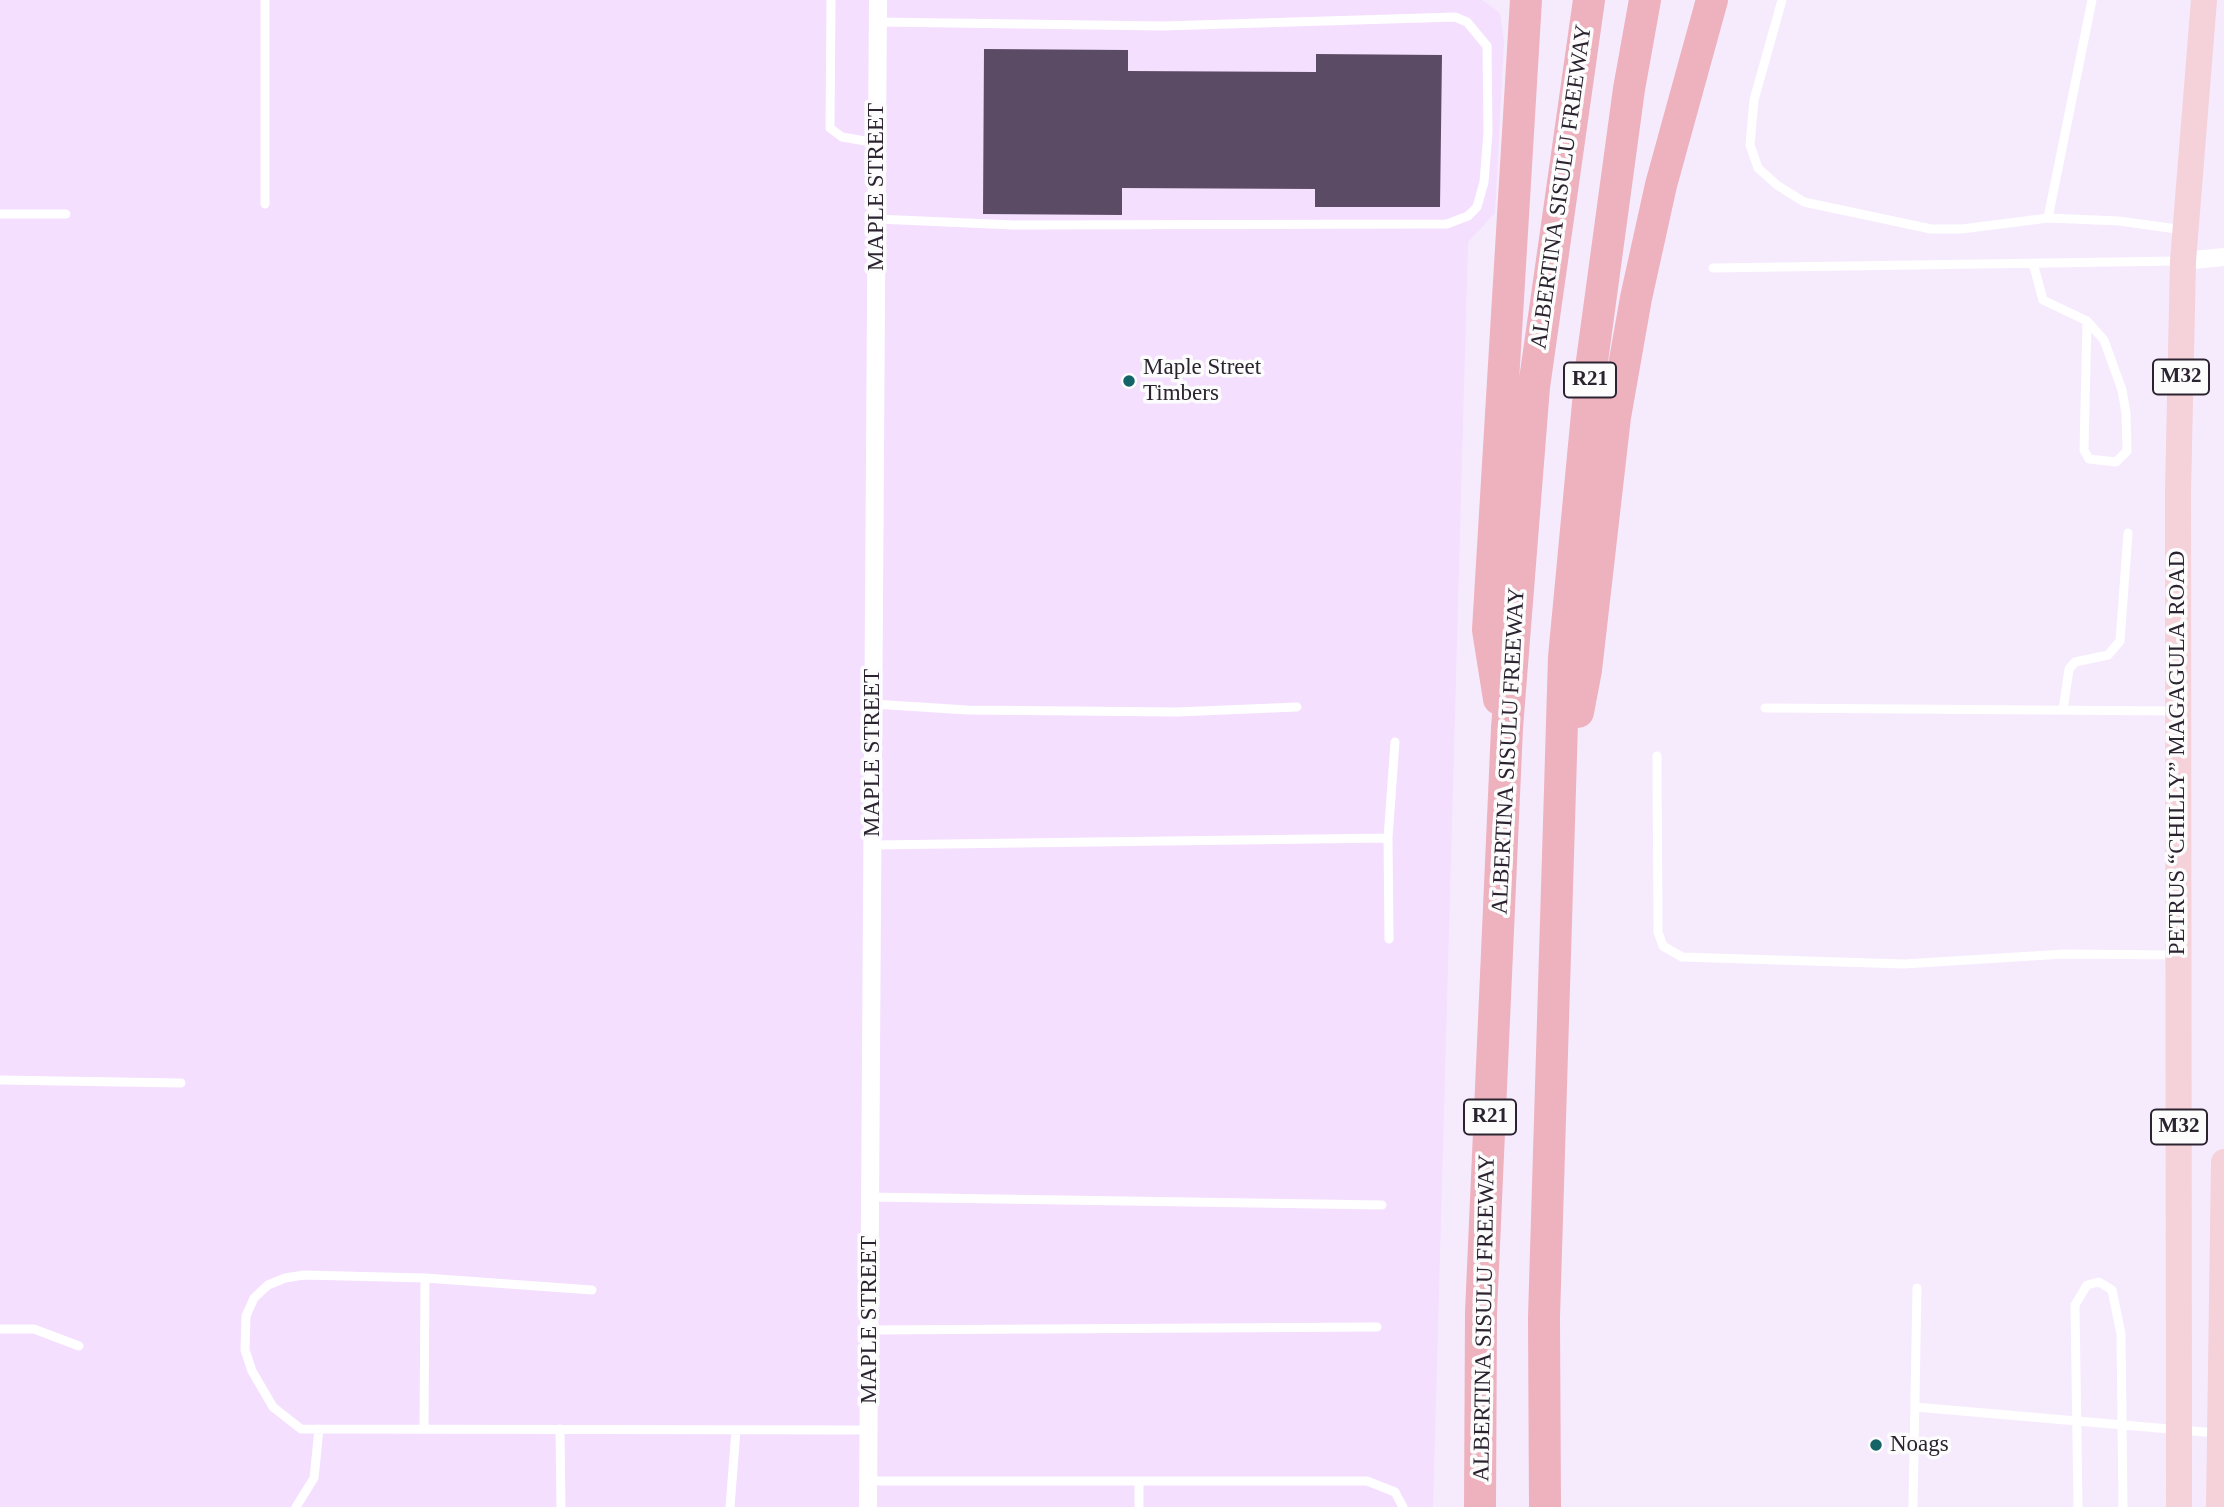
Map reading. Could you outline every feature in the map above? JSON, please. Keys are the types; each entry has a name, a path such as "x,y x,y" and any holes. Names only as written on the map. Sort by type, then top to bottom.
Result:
{"highway":[{"path":"1507,728 1491,663 1488,630 1526,0"},
{"name":"ALBERTINA SISULU FREEWAY","path":"1480,1507 1481,1312 1507,728 1534,387 1590,0"},
{"name":"R21","path":"1545,1507 1544,1317 1564,657 1592,361 1629,89 1645,0"},
{"path":"1562,763 1575,726 1586,670 1615,417 1636,298 1661,185 1712,0"}],"main road":[{"name":"PETRUS “CHILLY” MAGAGULA ROAD","path":"2179,1507 2178,492 2183,261 2201,8"},
{"name":"M32","path":"2219,1507 2224,1162"}],"street":[{"name":"MAPLE STREET","path":"868,1507 878,0"},
{"path":"2183,261 2224,257"}],"lane":[{"path":"265,0 265,204"},
{"path":"831,0 830,128 842,137 877,143"},
{"path":"1782,0 1754,100 1751,145 1758,168 1777,185 1804,202 1931,229 1962,229 2048,218 2119,221 2186,230"},
{"path":"2048,218 2092,0"},
{"path":"877,219 1013,225 1447,224 1468,216 1477,207 1484,182 1488,132 1487,46 1467,22 1455,17 1163,26 878,22"},
{"path":"0,214 66,214"},
{"path":"1713,268 2183,261"},
{"path":"2033,263 2043,300 2087,321 2104,340 2122,390 2128,442 2123,458 2116,462 2096,462 2085,456 2087,321"},
{"path":"2063,710 2069,669 2075,662 2108,655 2120,641 2128,533"},
{"path":"874,704 967,710 1149,712 1297,707"},
{"path":"1765,708 2179,711"},
{"path":"1389,939 1388,838 1395,742"},
{"path":"1657,756 1658,932 1663,946 1682,957 1904,964 2064,954 2178,955"},
{"path":"873,845 1388,838"},
{"path":"0,1080 181,1083"},
{"path":"870,1197 1382,1205"},
{"path":"592,1290 425,1278 304,1275 268,1285 254,1298 243,1332 252,1371 273,1407 286,1420 301,1429 869,1430"},
{"path":"424,1429 425,1278"},
{"path":"2078,1507 2075,1306 2087,1285 2099,1282 2112,1290 2117,1303 2121,1334 2123,1507"},
{"path":"1913,1507 1917,1289"},
{"path":"870,1330 1377,1326"},
{"path":"0,1329 34,1329 79,1346"},
{"path":"1915,1407 2222,1434"},
{"path":"296,1507 314,1478 319,1429"},
{"path":"560,1429 561,1507"},
{"path":"730,1507 736,1430"},
{"path":"869,1481 1367,1480 1395,1492 1403,1507"},
{"path":"1139,1481 1139,1507"}],"shaded area":[{"path":"0,0 1482,0 1500,13 1504,40 1495,213 1468,242 1433,1507 0,1507"}],"building":[{"path":"984,49 1128,50 1128,71 1316,72 1316,54 1442,55 1440,207 1315,207 1315,189 1122,188 1122,215 983,214"}],"place":[{"name":"Maple Street Timbers","path":"1129,381"},
{"name":"Noags","path":"1876,1445"}]}
